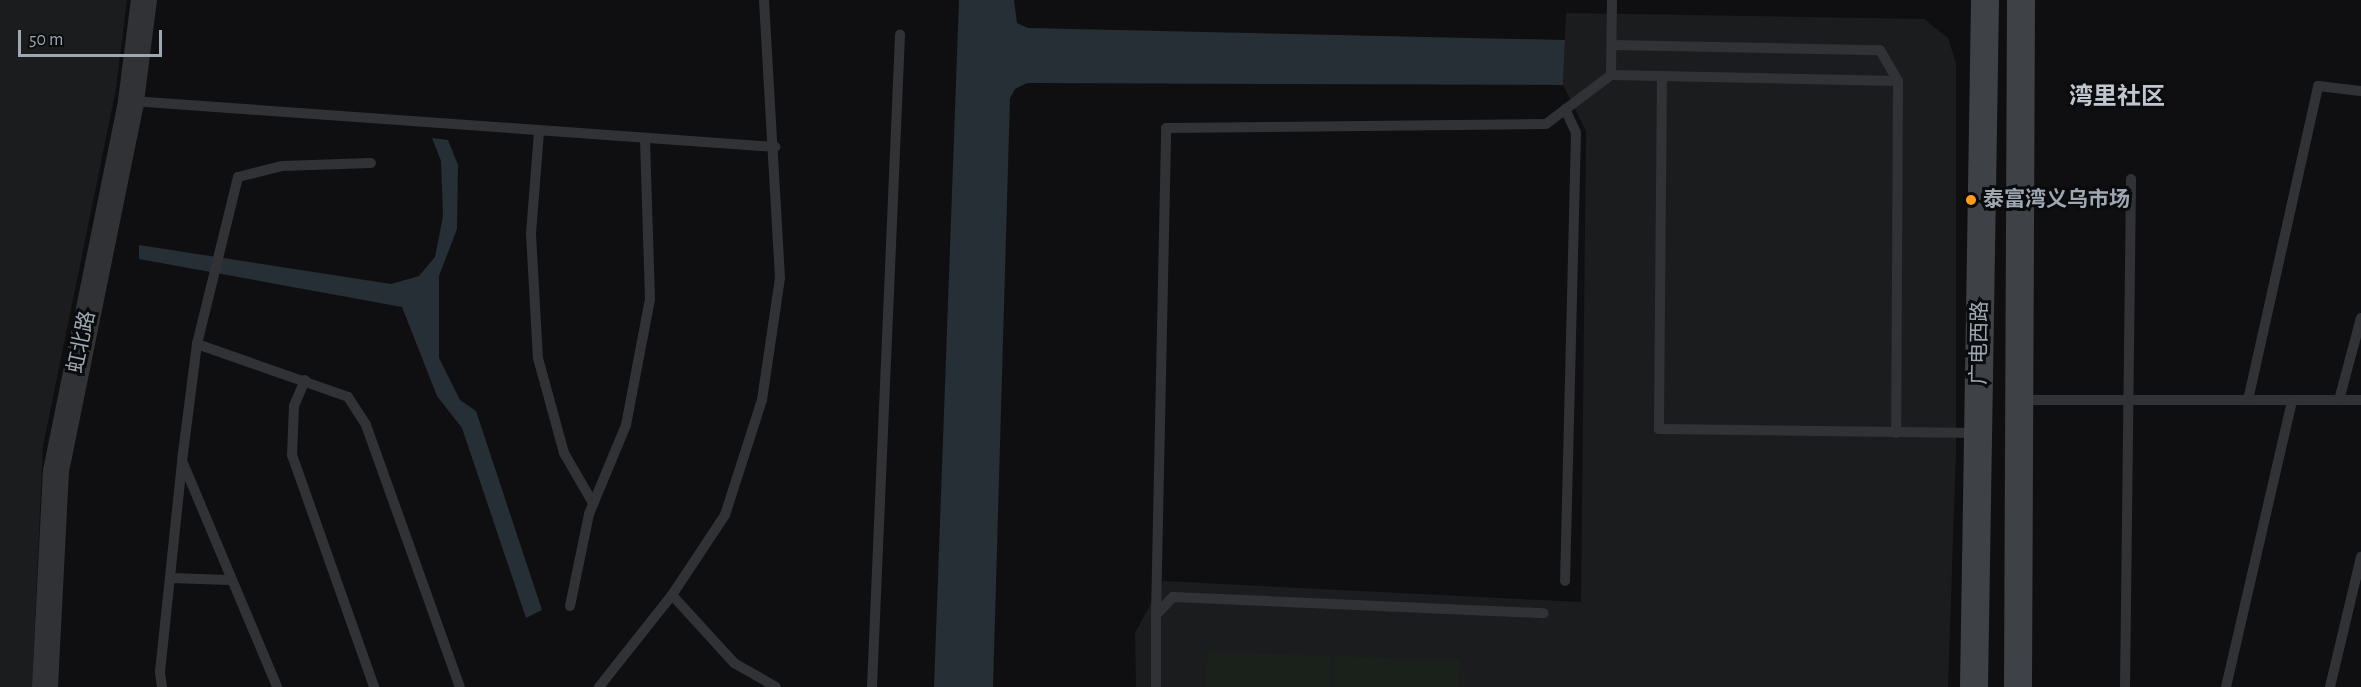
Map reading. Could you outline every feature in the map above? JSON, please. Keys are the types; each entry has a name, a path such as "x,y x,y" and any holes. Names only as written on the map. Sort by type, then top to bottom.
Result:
{"main road":[{"name":"广电西路","path":"1974,687 1985,0"},
{"name":"广电西路","path":"2018,687 2021,0"}],"street":[{"name":"虹北路","path":"45,687 56,471 131,101 144,0"}],"lane":[{"path":"599,687 672,595 725,515 762,400 780,278 775,147 764,0"},
{"path":"1611,75 1612,0"},
{"path":"872,687 900,35"},
{"path":"1612,45 1880,50 1898,81 1896,433"},
{"path":"1156,687 1166,128 1546,124 1611,75 1898,81"},
{"path":"1662,76 1659,429 1978,433"},
{"path":"2248,400 2318,86 2361,91"},
{"path":"131,101 539,132 775,147"},
{"path":"1565,109 1576,133 1565,581"},
{"path":"539,132 531,234 538,358 564,453 593,503"},
{"path":"570,606 593,503 626,425 650,299 645,139"},
{"path":"162,687 182,460 197,344 238,177 282,166 371,163"},
{"path":"2125,687 2131,179"},
{"path":"2339,400 2361,318"},
{"path":"197,344 348,397 366,425 460,687"},
{"path":"305,380 294,405 292,455 374,687"},
{"path":"2020,400 2361,400"},
{"path":"2226,687 2292,400"},
{"path":"182,460 230,580 277,687"},
{"path":"2330,687 2361,557"},
{"path":"170,578 230,580"},
{"path":"672,595 734,663 776,687"},
{"path":"1156,615 1173,597 1544,613"}],"shaded area":[{"path":"0,0 127,0 116,89 43,446 32,687 0,687"},
{"path":"959,0 1014,0 1017,23 1028,28 1565,40 1563,85 1027,83 1015,89 1010,98 993,687 934,687"},
{"path":"1566,13 1924,19 1948,38 1956,63 1956,452 1948,687 1136,687 1135,633 1163,581 1581,602 1586,131 1563,85"},
{"path":"432,138 448,140 458,165 457,229 439,276 439,358 460,400 476,411 542,610 526,618 462,428 437,396 402,307 139,259 139,245 391,284 419,276 435,257 443,216 441,161"},
{"path":"1207,652 1331,655 1330,687 1206,687"},
{"path":"1335,656 1460,660 1459,687 1334,687"}],"place":[{"name":"泰富湾义乌市场","path":"1971,200"}],"district":[{"name":"湾里社区","path":"2117,98"}]}
